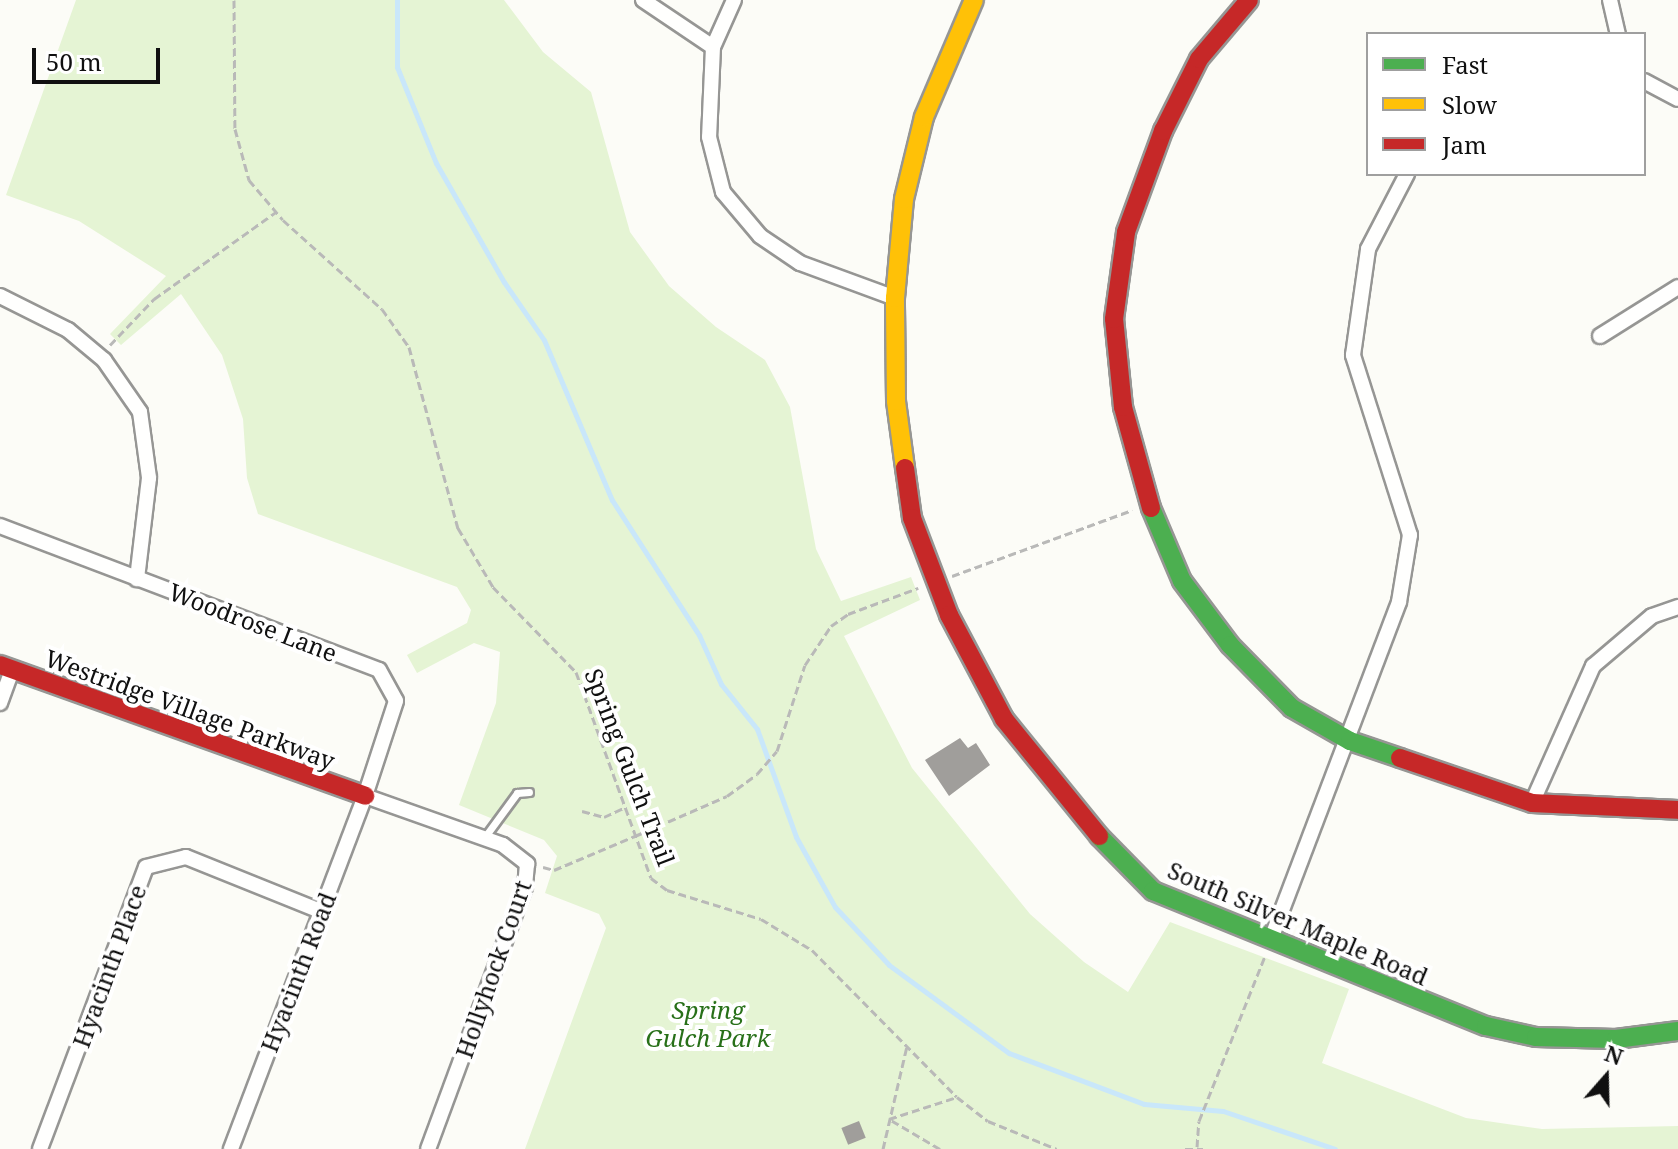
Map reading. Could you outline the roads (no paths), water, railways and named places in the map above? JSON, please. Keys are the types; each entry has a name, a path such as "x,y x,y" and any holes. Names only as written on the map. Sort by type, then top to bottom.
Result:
{"street":[{"path":"643,0 713,47"},
{"path":"734,0 713,47 709,137 723,192 760,236 800,263 895,298"},
{"name":"South Silver Maple Road","path":"974,0 924,117 904,199 895,298 896,401 912,518 949,615 1004,719 1078,814 1153,891 1498,1029 1536,1037 1616,1039 1678,1031"},
{"path":"1249,0 1199,59 1163,131 1126,232 1114,319 1123,407 1149,504 1182,581 1230,645 1292,708 1350,741 1532,803 1678,810"},
{"path":"1610,0 1618,32"},
{"path":"1646,82 1678,99"},
{"path":"1271,939 1350,741 1399,602 1410,535 1353,355 1368,249 1406,176"},
{"path":"1600,336 1678,287"},
{"path":"0,296 68,330 104,360 140,412 149,478 137,579"},
{"name":"Woodrose Lane","path":"0,526 379,670 396,701 365,796"},
{"path":"1532,803 1593,666 1652,616 1678,607"},
{"path":"0,703 6,668"},
{"name":"Westridge Village Parkway","path":"6,668 365,796"},
{"name":"Hollyhock Court","path":"365,796 503,845 527,864 525,887 428,1149"},
{"name":"Hyacinth Road","path":"231,1149 365,796"},
{"name":"Hyacinth Place","path":"40,1149 146,867 186,857 320,911"}],"lane":[{"path":"484,838 517,793 529,792"}],"waterway":[{"path":"397,0 397,67 436,163 504,282 544,340 612,500 699,635 721,684 757,729 796,837 835,907 889,965 1009,1053 1144,1104 1223,1111 1335,1149"}],"park label":[{"name":"Spring Gulch Park","path":"708,1024"}]}
